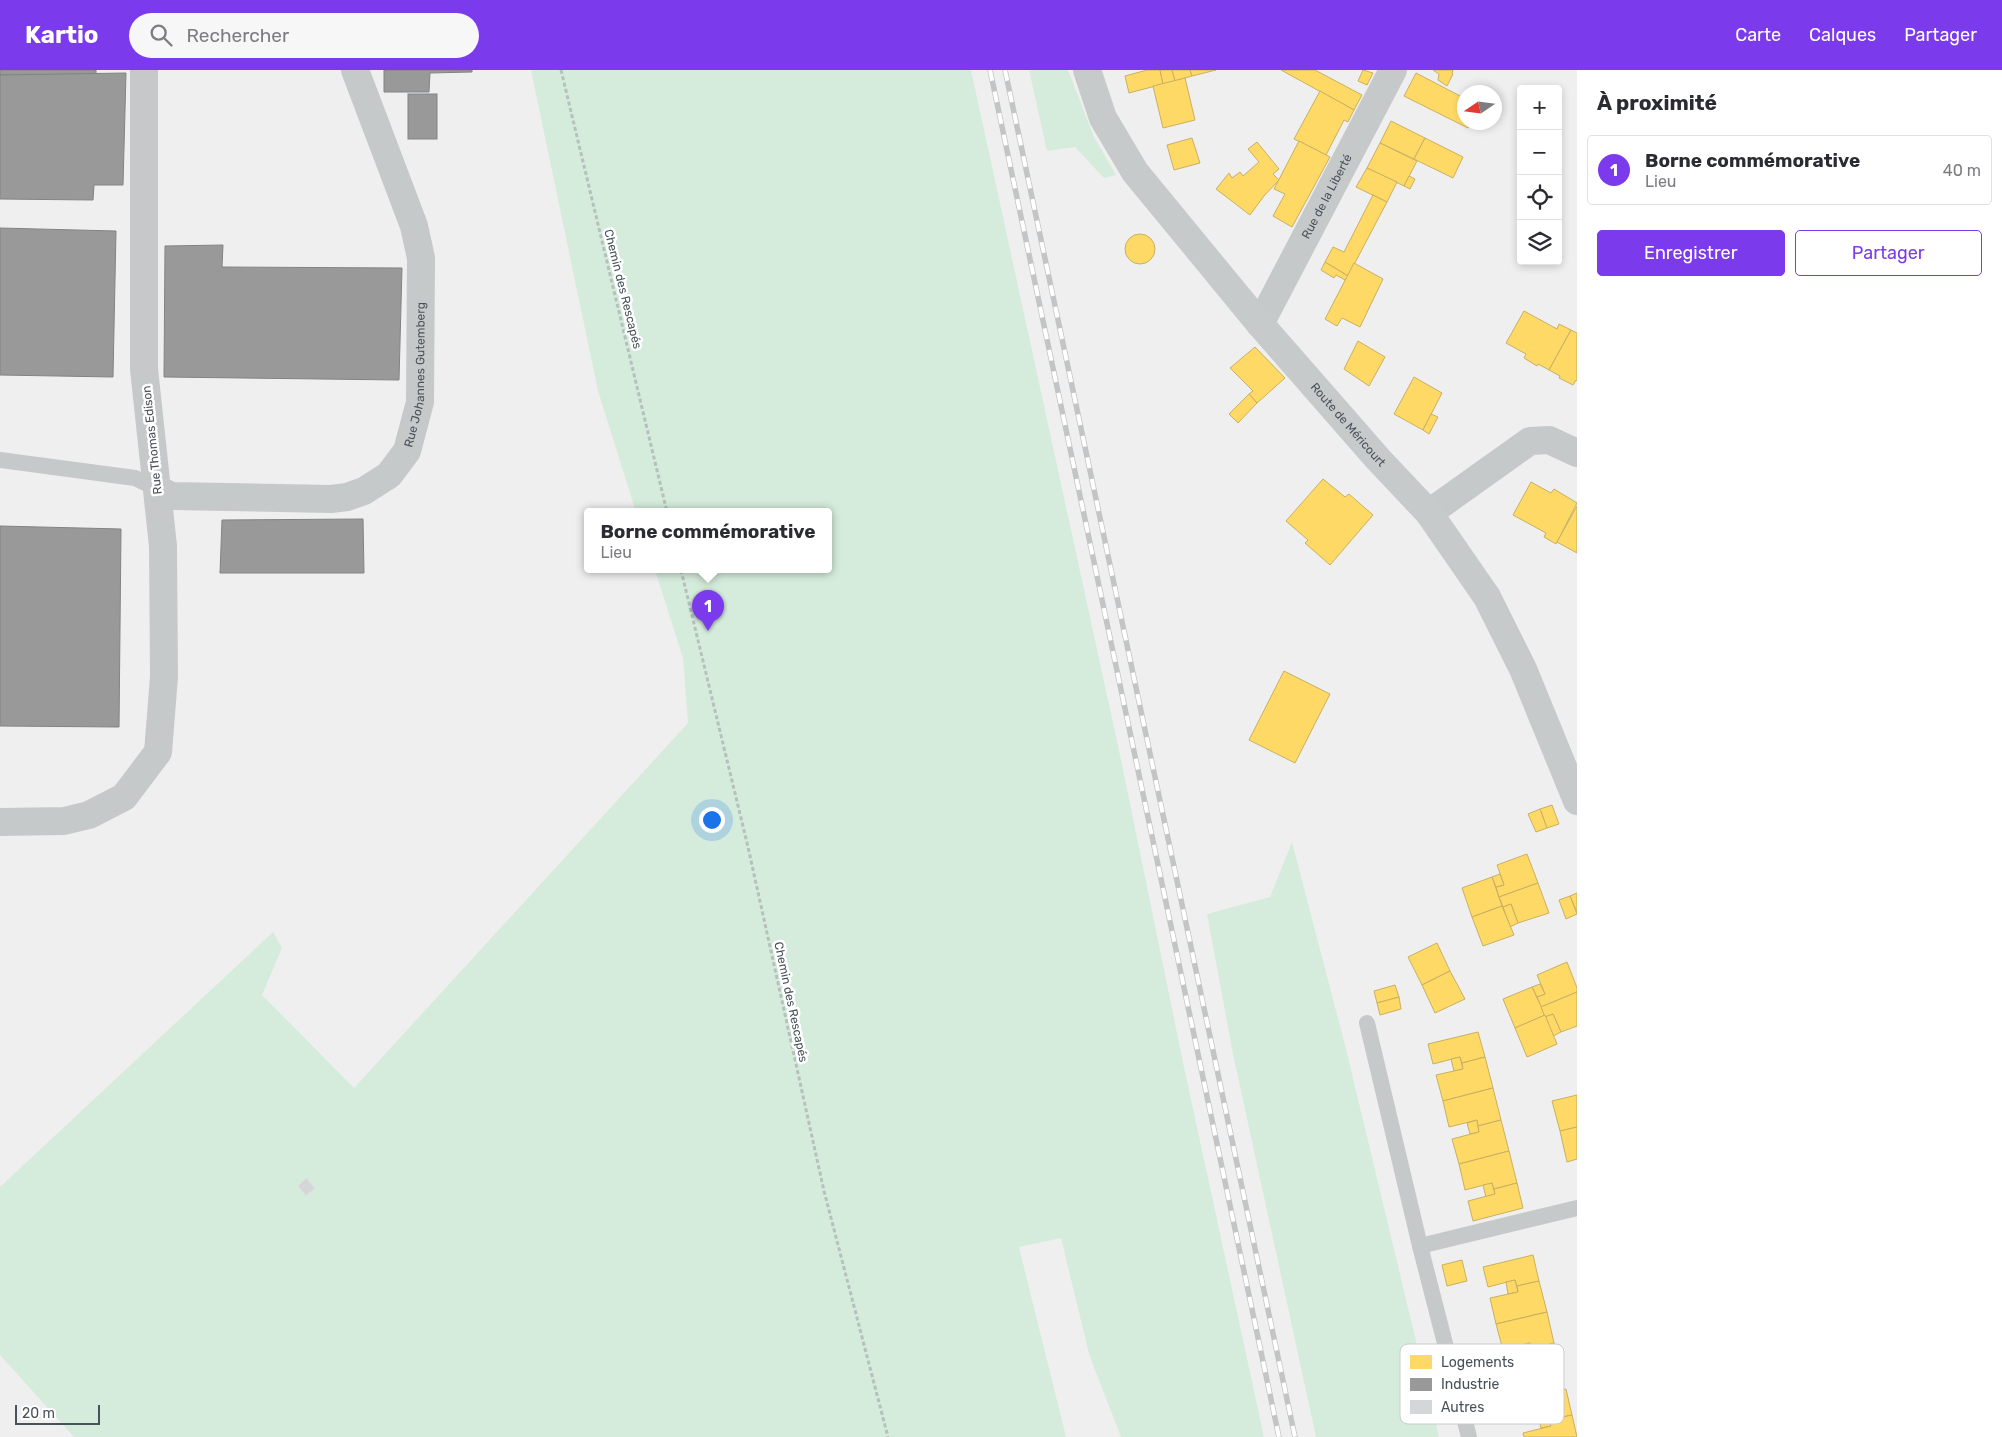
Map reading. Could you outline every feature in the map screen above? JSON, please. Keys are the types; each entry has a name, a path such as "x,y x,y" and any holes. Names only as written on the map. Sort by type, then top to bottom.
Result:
{"street":[{"name":"Rue Thomas Edison","path":"0,822 64,821 89,815 124,797 158,752 164,677 163,546 144,369 144,70"},
{"name":"Rue Johannes Gutemberg","path":"158,489 171,496 347,497 364,491 389,475 407,451 420,402 421,258 414,226 355,70"},
{"name":"Route de Méricourt","path":"1087,70 1103,118 1135,172 1260,324 1378,459 1429,513 1487,597 1523,670 1577,798"},
{"name":"Rue de la Liberté","path":"1260,324 1393,70"},
{"path":"1429,513 1530,441 1549,440 1577,453"}],"lane":[{"path":"0,460 135,478 158,489"},
{"path":"1367,1023 1445,1344"},
{"path":"1420,1246 1577,1208"},
{"path":"1466,1424 1469,1437"}],"path":[{"name":"Chemin des Rescapés","path":"561,70 667,508"},
{"name":"Chemin des Rescapés","path":"682,573 748,848 824,1191 888,1437"}],"green space":[{"path":"531,70 971,70 1120,755 1184,1067 1264,1437 1121,1437 1089,1354 1061,1238 1019,1247 1066,1437 74,1437 0,1355 0,1187 273,932 282,948 262,995 354,1088 688,723 683,658 656,573 832,573 832,508 635,508 598,391"},
{"path":"1029,70 1068,70 1094,137 1116,175 1104,178 1075,147 1047,151"},
{"path":"1292,842 1346,1049 1417,1344 1400,1344 1400,1424 1436,1424 1439,1437 1316,1437 1233,1054 1207,914 1270,897"}],"building: Logements":[{"path":"1147,70 1160,70 1163,84 1129,93 1125,76"},
{"path":"1160,70 1172,70 1175,81 1163,84"},
{"path":"1172,70 1190,70 1192,76 1175,81"},
{"path":"1190,70 1216,70 1192,76"},
{"path":"1281,70 1315,70 1362,95 1354,110"},
{"path":"1363,70 1373,73 1367,85 1358,81"},
{"path":"1433,70 1453,70 1447,86 1438,80 1439,74"},
{"path":"1416,73 1457,94 1457,122 1404,96"},
{"path":"1185,78 1195,120 1163,128 1153,86"},
{"path":"1320,91 1354,110 1348,122 1344,120 1326,155 1294,139"},
{"path":"1391,121 1425,138 1414,159 1380,143"},
{"path":"1192,138 1200,163 1174,170 1167,145"},
{"path":"1425,138 1463,157 1453,178 1414,159"},
{"path":"1299,141 1330,157 1292,227 1273,216 1285,194 1274,189"},
{"path":"1257,142 1279,169 1273,174 1279,180 1250,215 1216,189 1229,173 1232,178 1240,172 1243,176 1259,162 1248,149"},
{"path":"1380,143 1417,161 1404,186 1367,168"},
{"path":"1367,168 1397,182 1387,202 1356,187"},
{"path":"1409,176 1415,179 1410,189 1404,186"},
{"path":"1373,195 1387,202 1348,276 1325,262 1333,247 1344,252"},
{"path":"1140,234 1146,235 1154,243 1154,255 1146,263 1140,264 1134,263 1126,255 1125,249 1126,243 1134,235"},
{"path":"1325,262 1348,276 1345,280 1336,275 1334,278 1321,270"},
{"path":"1354,263 1383,279 1360,327 1342,318 1337,326 1325,319"},
{"path":"1524,311 1557,329 1559,324 1571,330 1549,370 1538,364 1537,366 1524,358 1526,354 1506,343"},
{"path":"1571,330 1577,333 1577,381 1573,385 1549,370"},
{"path":"1358,341 1385,357 1369,386 1344,369"},
{"path":"1255,347 1285,378 1257,403 1249,394 1253,391 1230,368"},
{"path":"1414,377 1442,393 1423,430 1394,414"},
{"path":"1249,394 1257,403 1238,423 1229,414"},
{"path":"1431,414 1438,417 1429,434 1423,430"},
{"path":"1323,479 1345,497 1349,494 1373,515 1330,565 1305,543 1308,540 1286,521"},
{"path":"1531,482 1551,493 1554,489 1577,503 1556,544 1544,537 1546,533 1513,515"},
{"path":"1577,506 1577,553 1557,542"},
{"path":"1284,671 1330,694 1295,763 1249,740"},
{"path":"1552,805 1559,824 1547,828 1540,809"},
{"path":"1540,809 1547,828 1536,832 1528,814"},
{"path":"1527,854 1538,883 1499,897 1496,887 1504,885 1497,865"},
{"path":"1500,874 1504,885 1496,887 1492,877"},
{"path":"1492,877 1502,906 1472,917 1462,888"},
{"path":"1538,883 1549,913 1518,923 1511,904 1503,907 1499,897"},
{"path":"1577,893 1577,912 1570,896"},
{"path":"1570,896 1577,914 1566,919 1559,900"},
{"path":"1511,904 1518,923 1510,927 1503,907"},
{"path":"1502,906 1514,935 1483,946 1472,917"},
{"path":"1437,943 1450,971 1422,985 1408,957"},
{"path":"1567,962 1577,992 1541,1007 1537,997 1545,994 1537,975"},
{"path":"1450,971 1465,999 1435,1013 1422,985"},
{"path":"1540,984 1545,994 1537,997 1532,987"},
{"path":"1395,985 1399,997 1377,1003 1374,991"},
{"path":"1532,987 1545,1015 1515,1028 1503,999"},
{"path":"1577,992 1577,1026 1561,1032 1553,1014 1545,1017 1541,1007"},
{"path":"1399,997 1401,1009 1380,1015 1377,1003"},
{"path":"1553,1014 1561,1032 1553,1036 1545,1017"},
{"path":"1545,1015 1557,1044 1527,1057 1515,1028"},
{"path":"1478,1032 1485,1057 1462,1063 1460,1057 1433,1064 1428,1044"},
{"path":"1460,1057 1463,1069 1454,1071 1451,1059"},
{"path":"1485,1057 1493,1088 1443,1101 1436,1075 1463,1069 1462,1063"},
{"path":"1493,1088 1501,1120 1478,1126 1477,1120 1449,1127 1443,1101"},
{"path":"1577,1095 1577,1127 1560,1131 1552,1101"},
{"path":"1477,1120 1479,1132 1470,1134 1467,1123"},
{"path":"1501,1120 1509,1151 1459,1164 1452,1139 1479,1132 1478,1126"},
{"path":"1577,1127 1577,1159 1567,1162 1560,1131"},
{"path":"1509,1151 1517,1183 1494,1189 1492,1183 1465,1190 1459,1164"},
{"path":"1492,1183 1495,1194 1486,1197 1483,1185"},
{"path":"1517,1183 1523,1208 1473,1221 1468,1201 1495,1194 1494,1189"},
{"path":"1533,1255 1539,1281 1517,1286 1515,1280 1488,1287 1483,1267"},
{"path":"1462,1260 1467,1281 1447,1286 1442,1265"},
{"path":"1515,1280 1518,1292 1508,1294 1506,1282"},
{"path":"1539,1281 1547,1312 1496,1324 1490,1298 1518,1292 1517,1286"},
{"path":"1547,1312 1554,1343 1501,1344 1496,1324"},
{"path":"1564,1389 1566,1389 1572,1415 1564,1417"},
{"path":"1572,1415 1577,1437 1524,1437 1523,1433 1551,1426 1550,1424 1564,1424 1564,1417"},
{"path":"1540,1424 1550,1424 1551,1426 1541,1428"}],"building: Industrie":[{"path":"0,70 96,70 96,74 0,75"},
{"path":"384,70 472,70 472,72 430,73 429,92 384,92"},
{"path":"126,73 123,185 94,185 93,200 0,199 0,75"},
{"path":"408,94 437,94 437,139 408,139"},
{"path":"0,228 116,231 113,377 0,375"},
{"path":"223,245 222,267 402,268 399,380 164,377 165,246"},
{"path":"363,519 364,573 220,573 222,520"},
{"path":"0,526 121,529 119,727 0,726"}],"building: Autres":[{"path":"306,1178 315,1188 306,1196 298,1186"}],"railway":[{"path":"990,70 1279,1437"},
{"path":"1005,70 1295,1437"}],"place":[{"name":"Borne commémorative","path":"708,631"}]}
